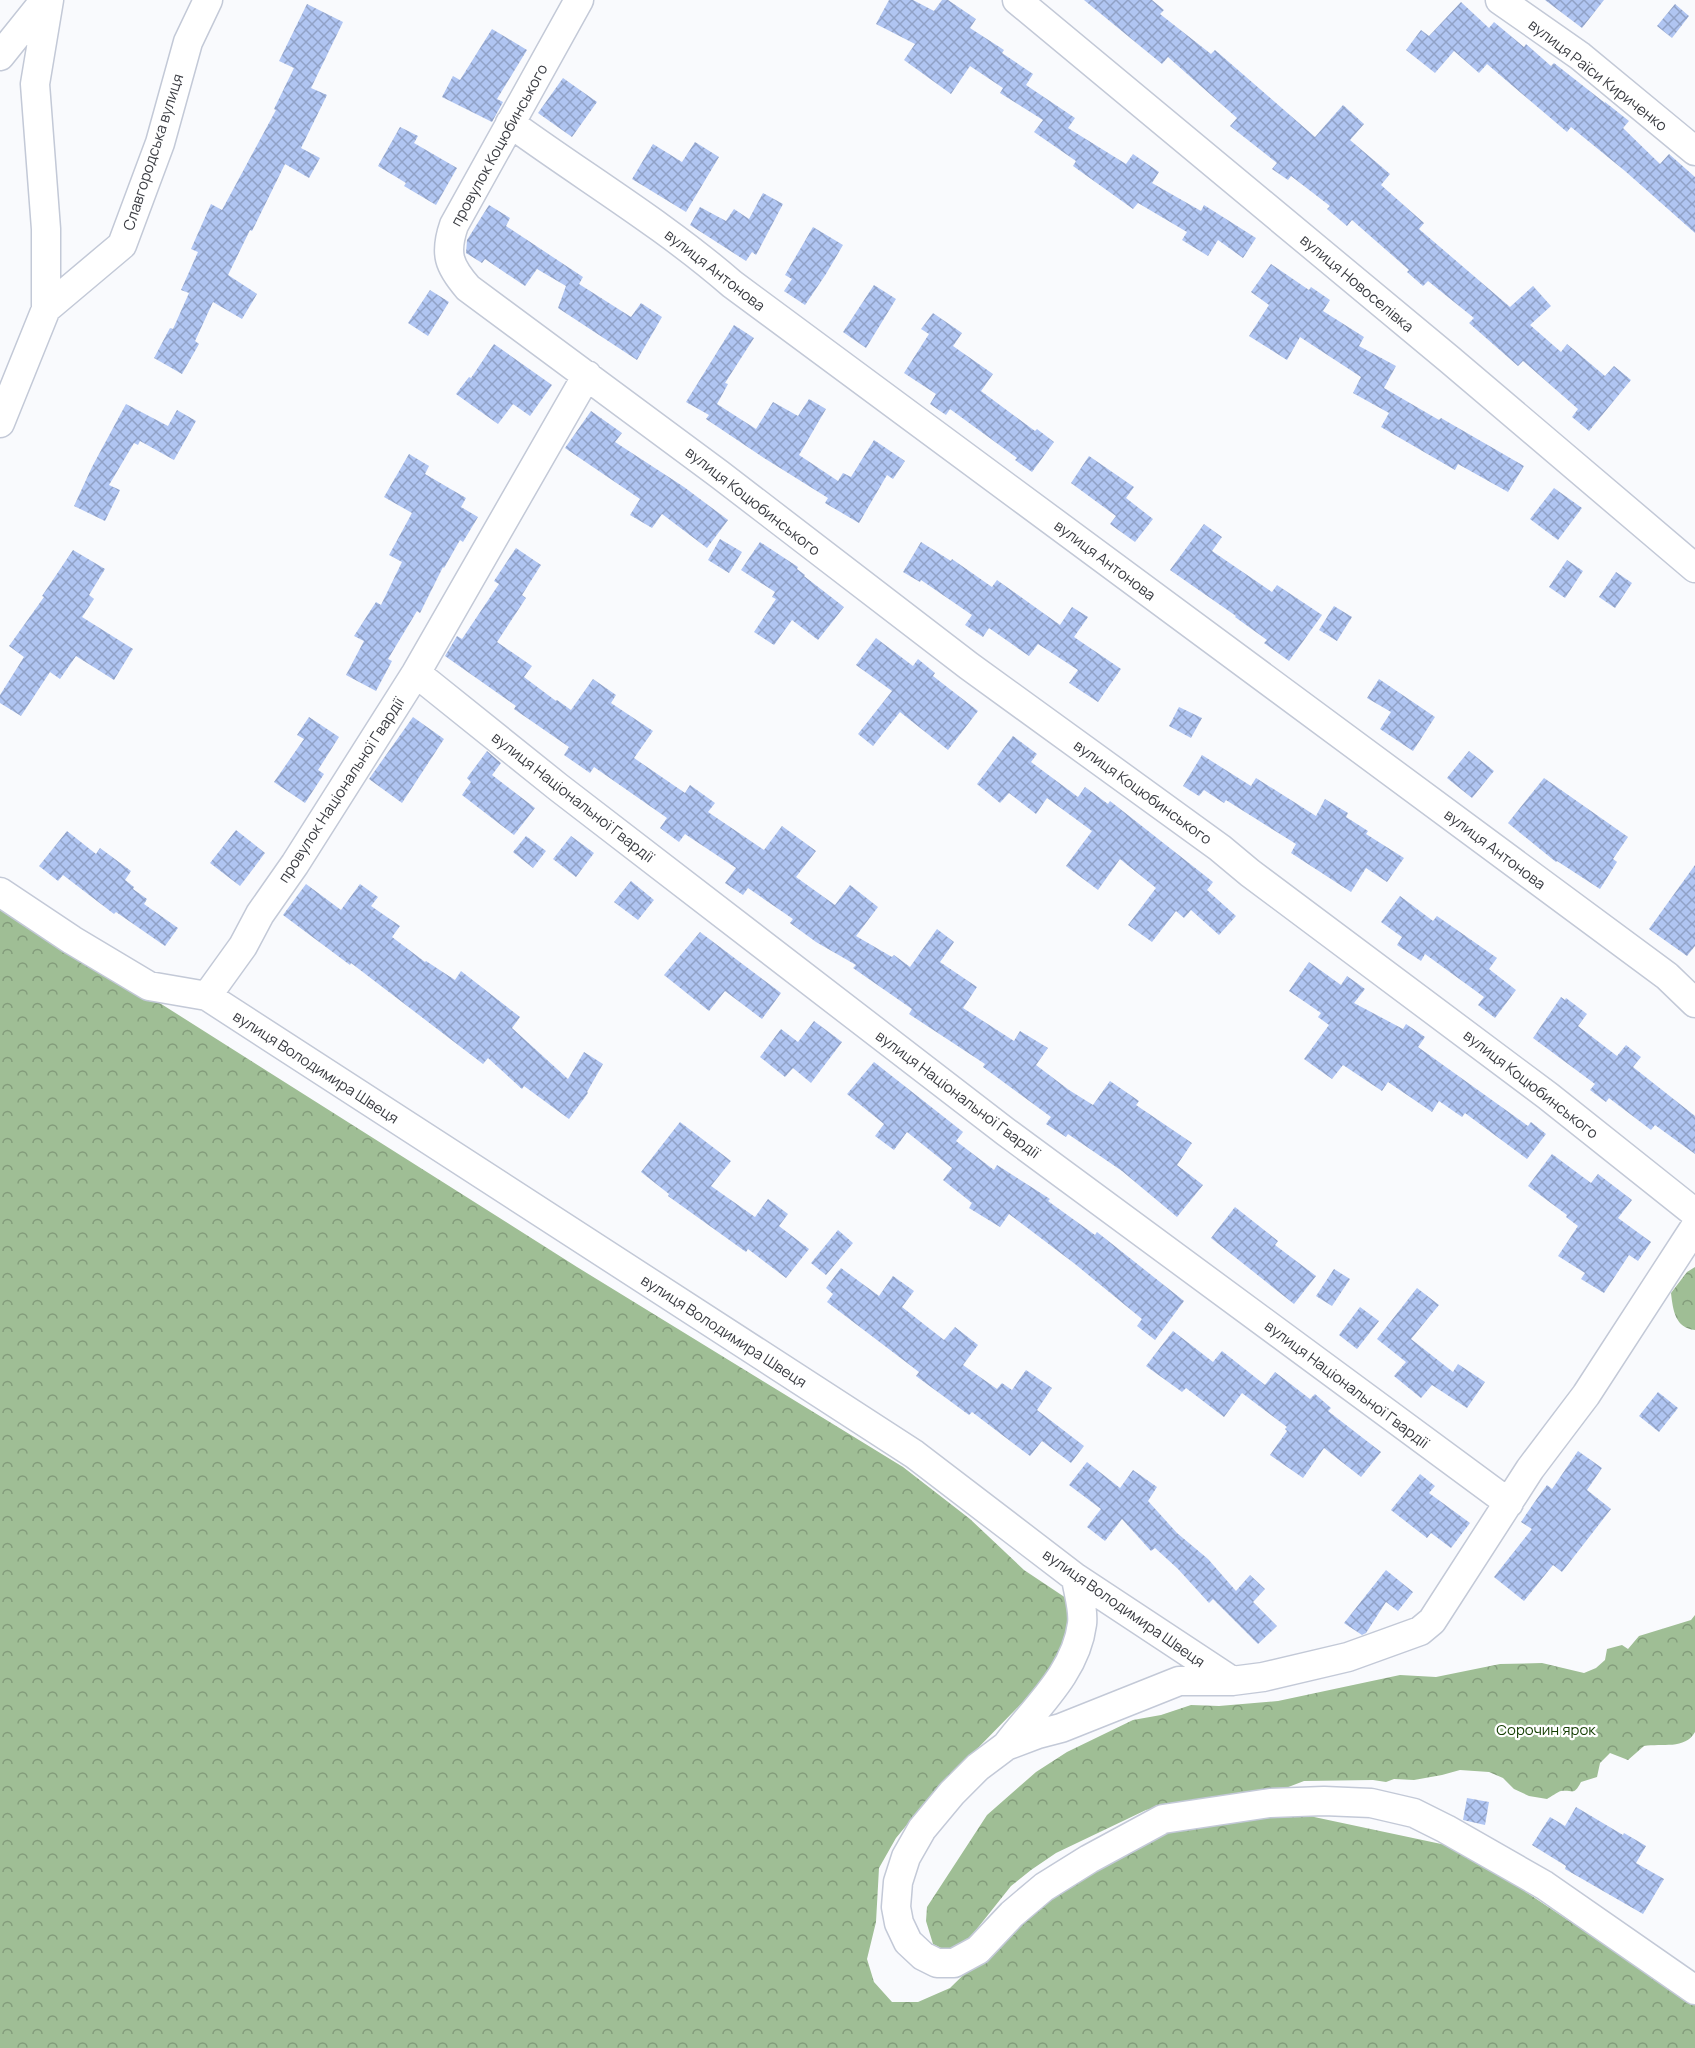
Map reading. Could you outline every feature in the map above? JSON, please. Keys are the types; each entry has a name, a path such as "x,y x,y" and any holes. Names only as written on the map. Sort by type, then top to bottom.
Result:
{"street":[{"name":"Славгородська вулиця","path":"0,56 47,0"},
{"name":"Славгородська вулиця","path":"0,423 46,309 46,229 35,84 47,0"},
{"name":"Славгородська вулиця","path":"46,309 122,245 159,143 188,42 208,0"},
{"name":"провулок Коцюбинського","path":"579,0 454,225 449,241 450,262 468,288 586,375"},
{"name":"вулиця Новоселівка","path":"1017,0 1440,352 1695,568"},
{"name":"вулиця Раїси Кириченко","path":"1500,0 1580,56 1695,151"},
{"name":"вулиця Антонова","path":"510,123 702,258 732,284 1667,976 1695,1003"},
{"name":"провулок Національної Гвардії","path":"207,996 243,946 260,914 296,864 416,673 586,375"},
{"name":"вулиця Коцюбинського","path":"586,375 969,666 1220,848 1250,873 1529,1082 1695,1213"},
{"name":"вулиця Національної Гвардії","path":"416,673 577,801 1006,1132 1509,1503"},
{"path":"0,892 72,940 149,986 207,996"},
{"name":"вулиця Володимира Швеця","path":"207,996 914,1454 1076,1578 1232,1682"},
{"path":"1006,1746 1061,1728 1179,1681 1232,1682 1263,1677 1348,1658 1420,1631 1432,1620 1530,1469 1586,1395 1695,1227"},
{"path":"1076,1578 1082,1623 1069,1665 1042,1703 1027,1718 1006,1746 978,1767 952,1793 922,1829 906,1857 898,1882 896,1907 899,1923 908,1942 923,1956 937,1963 954,1963 978,1950 1012,1914 1044,1887 1089,1859 1163,1819 1270,1803 1324,1801 1371,1803 1414,1813 1544,1885 1695,1990"}],"green space":[{"path":"0,902 577,1267 903,1467 970,1519 1024,1570 1069,1600 1069,1620 1060,1649 1048,1672 1022,1703 929,1798 896,1838 879,1868 876,1922 867,1959 874,1982 892,2002 918,2002 950,1988 1044,1896 1170,1831 1252,1818 1300,1814 1460,1848 1695,2005 1695,2048 0,2048"},
{"path":"1695,1267 1695,1330 1688,1329 1679,1322 1674,1312 1671,1293 1687,1272"},
{"name":"Сорочин ярок","path":"1695,1615 1695,1732 1691,1738 1679,1744 1644,1746 1628,1760 1610,1753 1600,1763 1597,1777 1581,1782 1574,1791 1561,1791 1547,1799 1529,1796 1514,1789 1503,1778 1489,1772 1460,1770 1414,1780 1394,1779 1386,1782 1373,1780 1304,1781 1278,1791 1210,1797 1146,1810 1056,1853 1031,1870 1011,1886 968,1940 954,1948 943,1949 933,1944 926,1921 927,1907 987,1815 1036,1772 1067,1752 1133,1720 1161,1715 1191,1705 1219,1706 1278,1701 1400,1675 1436,1677 1500,1664 1542,1663 1584,1673 1596,1668 1605,1660 1607,1649 1622,1645 1628,1649 1639,1636 1691,1620"}],"building":[{"path":"889,0 913,0 934,11 942,0 948,0 976,19 970,28 1004,50 1002,53 1033,74 1026,85 1075,118 1068,128 1126,164 1133,154 1159,172 1152,183 1201,211 1204,205 1256,238 1243,258 1218,240 1208,256 1182,240 1187,232 1138,203 1133,209 1073,166 1076,161 1034,132 1043,120 1000,93 1003,88 970,66 951,94 904,60 915,44 876,24"},
{"path":"1084,0 1152,0 1164,10 1160,14 1211,54 1215,50 1315,137 1343,105 1364,124 1350,140 1390,174 1381,185 1424,223 1419,229 1510,307 1533,286 1551,306 1530,325 1561,352 1567,344 1605,376 1614,366 1631,380 1589,431 1572,417 1578,409 1523,361 1518,366 1469,323 1474,318 1428,281 1423,286 1407,272 1409,270 1352,220 1347,226 1327,209 1330,206 1291,176 1288,180 1272,169 1277,163 1230,126 1237,118 1168,57 1162,64"},
{"path":"1545,0 1604,0 1582,28"},
{"path":"1461,2 1489,28 1494,22 1524,47 1526,44 1551,66 1554,63 1629,121 1623,128 1660,164 1669,154 1695,177 1695,233 1571,127 1567,132 1487,64 1479,73 1454,51 1435,73 1406,50 1421,30 1429,36"},
{"path":"307,4 343,22 311,88 327,95 301,148 320,158 309,178 285,164 228,275 257,294 242,319 213,302 195,341 199,344 182,374 154,358 170,328 173,329 189,293 181,290 198,252 191,249 211,204 222,210 276,110 274,109 294,68 279,61"},
{"path":"1675,4 1689,16 1672,38 1657,26"},
{"path":"492,29 527,50 497,99 503,102 492,122 442,97 453,76 460,80"},
{"path":"563,78 597,102 572,137 538,113"},
{"path":"400,127 418,136 414,143 457,168 436,205 404,186 406,183 378,166"},
{"path":"695,142 719,157 686,212 632,179 653,144 682,162"},
{"path":"763,193 783,204 756,255 752,252 746,261 690,225 700,207 726,221 734,209 749,219"},
{"path":"489,205 510,218 506,226 583,277 579,284 631,317 641,303 662,317 637,360 558,308 566,286 537,269 525,286 485,259 482,263 466,253 467,240"},
{"path":"813,227 843,245 805,305 784,291 792,279 785,275"},
{"path":"1271,264 1309,290 1311,287 1330,300 1323,311 1364,337 1359,346 1396,366 1384,388 1524,466 1508,492 1458,464 1455,470 1381,427 1389,413 1353,393 1361,377 1300,337 1287,360 1249,336 1269,305 1251,292"},
{"path":"874,285 896,299 866,348 843,332"},
{"path":"430,290 449,302 428,336 408,323"},
{"path":"933,313 962,333 953,346 993,374 981,391 1035,431 1037,429 1054,442 1032,472 1015,460 1017,458 950,409 946,415 930,404 936,394 904,373 929,334 921,329"},
{"path":"734,325 754,338 725,383 728,384 717,404 756,429 773,402 798,416 809,399 826,409 799,455 838,481 843,473 851,477 874,440 905,461 893,479 887,475 859,523 825,503 828,498 706,419 709,415 686,402"},
{"path":"494,344 552,385 530,416 513,404 498,424 456,394 469,377 471,378"},
{"path":"126,404 168,426 177,410 196,421 174,460 140,441 138,445 134,443 109,485 120,490 105,521 74,506"},
{"path":"591,411 622,433 615,442 684,487 728,520 707,548 662,514 652,528 630,515 640,499 565,448"},
{"path":"409,454 429,466 425,474 466,498 461,507 478,517 463,542 460,540 443,567 420,613 417,611 388,659 392,661 376,691 346,675 364,641 354,636 376,602 381,605 402,562 389,555 412,513 384,497"},
{"path":"1089,456 1134,487 1126,498 1153,519 1135,542 1110,524 1116,516 1071,483"},
{"path":"1554,488 1582,508 1558,540 1530,519"},
{"path":"1204,524 1222,537 1212,551 1272,592 1277,585 1322,615 1289,661 1264,643 1267,640 1236,616 1170,570"},
{"path":"720,539 742,552 729,573 708,560"},
{"path":"760,542 798,567 797,569 804,576 844,607 818,640 792,620 774,645 754,632 776,599 772,597 775,592 741,570"},
{"path":"921,542 951,561 952,559 992,587 997,580 1060,625 1072,607 1088,617 1074,637 1121,669 1098,702 1069,683 1078,670 1038,644 1029,656 989,628 983,637 965,625 972,615 921,580 920,582 903,572"},
{"path":"516,548 541,565 522,595 526,598 497,642 532,666 524,677 571,710 593,679 616,695 611,703 653,731 634,758 685,793 690,785 715,803 708,812 764,850 782,826 816,851 796,877 835,905 850,885 878,907 856,936 892,957 894,955 910,967 937,929 954,942 940,962 977,987 963,1008 1014,1041 1020,1031 1048,1048 1036,1065 1093,1105 1110,1081 1139,1101 1136,1105 1192,1143 1177,1165 1203,1185 1177,1217 1122,1171 1068,1134 1066,1137 1046,1124 1051,1117 983,1067 985,1064 909,1014 912,1009 853,968 856,965 816,942 790,923 793,919 748,888 743,895 725,883 736,868 685,834 679,842 660,828 667,818 594,767 590,773 564,755 569,747 514,709 516,706 445,656 457,636 462,639 499,584 494,581"},
{"path":"73,550 105,569 89,595 94,599 82,617 133,649 114,680 76,656 60,679 50,672 21,716 0,703 0,695 24,657 9,646 44,597 42,596"},
{"path":"1567,560 1583,571 1565,598 1549,587"},
{"path":"1616,572 1632,583 1615,608 1599,597"},
{"path":"1334,606 1352,617 1337,641 1319,630"},
{"path":"876,638 913,666 918,659 935,673 933,676 978,711 948,750 900,712 873,746 858,734 892,691 856,665"},
{"path":"1379,679 1435,717 1413,751 1380,729 1391,712 1367,698"},
{"path":"1179,707 1202,718 1191,738 1169,726"},
{"path":"309,717 339,737 318,770 324,774 305,803 274,782 304,739 297,735"},
{"path":"413,717 444,739 402,803 369,779"},
{"path":"1013,736 1037,754 1031,762 1078,797 1085,787 1108,804 1110,801 1213,882 1207,890 1236,916 1219,935 1191,910 1184,918 1176,911 1152,942 1128,925 1156,888 1120,859 1098,890 1066,866 1092,831 1047,798 1036,814 1009,793 1000,803 977,784"},
{"path":"487,751 501,763 492,775 535,808 514,835 462,795 471,782 467,778"},
{"path":"1469,751 1494,771 1472,798 1447,778"},
{"path":"1202,755 1251,786 1256,778 1316,816 1325,799 1348,813 1346,817 1368,831 1366,834 1404,858 1387,882 1366,868 1351,892 1291,853 1296,844 1226,800 1224,803 1204,790 1199,796 1183,786"},
{"path":"1544,778 1628,837 1613,859 1617,862 1600,889 1556,862 1508,823"},
{"path":"236,830 265,853 240,886 210,863"},
{"path":"67,831 96,854 100,848 131,871 125,880 147,899 144,904 178,928 165,946 116,912 114,914 63,875 58,881 39,866"},
{"path":"526,836 546,851 533,868 513,852"},
{"path":"571,836 594,853 576,877 553,859"},
{"path":"1695,865 1695,946 1687,956 1649,929"},
{"path":"631,881 654,900 638,920 614,902"},
{"path":"306,884 341,910 360,884 378,897 371,906 400,926 392,937 425,962 455,980 461,971 520,1017 512,1028 568,1079 584,1052 603,1064 588,1093 569,1119 524,1086 522,1089 488,1058 483,1064 351,963 350,965 283,915"},
{"path":"1400,896 1433,921 1437,916 1497,958 1489,969 1516,990 1495,1018 1478,1005 1484,997 1425,954 1421,961 1397,945 1402,937 1381,922"},
{"path":"700,932 781,993 762,1019 725,991 709,1011 664,975"},
{"path":"1309,962 1341,985 1347,976 1365,989 1354,1003 1403,1029 1406,1024 1425,1037 1418,1047 1528,1126 1531,1122 1546,1134 1527,1159 1465,1113 1462,1117 1439,1101 1432,1112 1388,1082 1382,1091 1343,1065 1332,1079 1304,1059 1329,1025 1318,1017 1321,1013 1289,991"},
{"path":"1561,997 1565,1000 1566,998 1587,1014 1578,1026 1617,1056 1626,1045 1641,1057 1633,1067 1695,1116 1695,1154 1655,1125 1651,1130 1609,1098 1606,1102 1590,1090 1595,1084 1533,1038"},
{"path":"814,1021 842,1042 811,1083 793,1068 785,1077 760,1057 781,1029 798,1042"},
{"path":"874,1062 963,1132 956,1141 994,1170 997,1165 1050,1199 1048,1201 1095,1235 1097,1232 1184,1301 1155,1340 1137,1326 1142,1319 1009,1214 1000,1227 969,1208 972,1203 943,1180 952,1168 907,1132 894,1150 875,1136 884,1124 847,1094"},
{"path":"680,1122 731,1161 711,1186 755,1217 768,1199 788,1214 779,1226 809,1249 786,1278 748,1249 746,1252 668,1196 669,1194 641,1172"},
{"path":"1552,1154 1591,1183 1598,1174 1632,1200 1618,1218 1651,1242 1638,1261 1629,1255 1604,1293 1581,1279 1585,1273 1558,1256 1578,1226 1528,1186"},
{"path":"1235,1207 1278,1241 1275,1245 1316,1276 1294,1304 1211,1238"},
{"path":"838,1230 853,1243 826,1275 811,1263"},
{"path":"841,1268 879,1296 893,1276 914,1291 902,1307 944,1340 955,1327 978,1345 963,1365 997,1389 1002,1383 1012,1390 1026,1370 1052,1388 1037,1410 1084,1446 1071,1463 1042,1441 1030,1456 972,1412 969,1415 916,1376 919,1372 827,1302 833,1294 826,1288"},
{"path":"1334,1269 1350,1279 1332,1306 1316,1296"},
{"path":"1417,1288 1439,1305 1411,1339 1453,1372 1458,1364 1485,1382 1467,1408 1432,1385 1421,1398 1394,1376 1406,1362 1377,1339"},
{"path":"1360,1307 1379,1321 1357,1349 1339,1335"},
{"path":"1173,1331 1213,1362 1222,1351 1265,1385 1275,1372 1310,1399 1315,1394 1331,1408 1328,1411 1381,1452 1361,1477 1324,1448 1303,1478 1270,1455 1287,1431 1285,1429 1287,1427 1242,1393 1224,1417 1186,1388 1182,1392 1146,1366"},
{"path":"1658,1392 1678,1408 1659,1432 1639,1416"},
{"path":"1578,1451 1602,1468 1587,1490 1611,1509 1562,1572 1553,1565 1524,1601 1494,1577 1532,1529 1521,1522 1547,1485 1552,1489"},
{"path":"1087,1462 1120,1488 1133,1470 1157,1487 1148,1501 1177,1533 1208,1559 1236,1591 1250,1575 1265,1589 1253,1602 1277,1626 1258,1644 1213,1599 1209,1603 1155,1548 1151,1551 1122,1519 1105,1541 1087,1527 1101,1509 1069,1485"},
{"path":"1420,1474 1435,1486 1429,1493 1470,1523 1451,1548 1431,1533 1427,1538 1391,1510"},
{"path":"1386,1570 1413,1592 1398,1611 1386,1602 1366,1633 1362,1635 1344,1623"},
{"path":"1467,1798 1489,1802 1485,1825 1463,1820"},
{"path":"1576,1807 1646,1846 1636,1863 1664,1879 1643,1914 1565,1869 1566,1866 1532,1845 1550,1817 1565,1826"}]}
